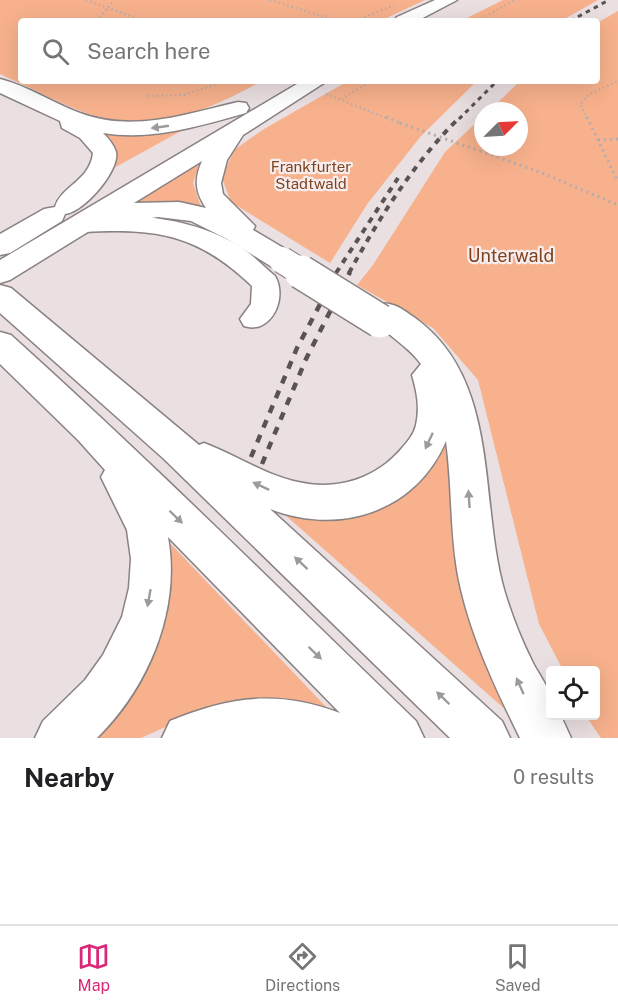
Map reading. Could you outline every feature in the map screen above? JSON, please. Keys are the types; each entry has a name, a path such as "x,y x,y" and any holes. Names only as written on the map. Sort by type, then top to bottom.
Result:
{"highway":[{"path":"400,13 449,0"},
{"path":"436,18 468,3"},
{"path":"0,273 18,245 74,215 239,117 283,84"},
{"path":"0,85 87,123 108,128 165,126 239,117 321,87"},
{"path":"0,91 78,127 99,140 103,146 105,154 100,172 74,215"},
{"path":"239,117 211,163 208,183 211,195 226,215 285,257"},
{"path":"74,215 138,210 191,210 216,220 285,257 423,344 450,387 460,416 464,436 471,533 478,571 502,647 546,738"},
{"path":"0,296 177,448 485,738"},
{"path":"177,448 290,499 312,503 334,503 358,498 396,480 408,470 429,443 437,416 436,399 432,380 414,349 383,317"},
{"path":"0,344 92,429 137,479 399,738"},
{"path":"60,738 96,702 124,663 140,632 149,601 152,573 147,528 140,511 92,429"},
{"path":"188,738 224,726 256,720 288,721 317,727 342,738"}],"lane":[{"path":"74,215 172,227 224,248 266,283 264,306 254,319"}],"path":[{"path":"86,0 137,18"},
{"path":"99,18 114,0"},
{"path":"270,0 328,18"},
{"path":"482,18 515,0"},
{"path":"372,18 400,13"},
{"path":"618,81 590,94 580,104 618,182"},
{"path":"148,96 184,95 217,84"},
{"path":"340,99 367,84"},
{"path":"321,87 340,99 400,123 542,173 618,205"},
{"path":"598,140 618,139"}],"green space":[{"path":"0,0 425,0 386,18 18,18 18,82 0,74"},
{"path":"503,0 598,0 566,18 467,18"},
{"name":"Unterwald","path":"618,11 618,738 601,738 589,720 600,720 600,666 561,666 539,624 478,380 433,328 357,285 373,265 445,152 474,125 474,156 528,156 528,102 498,102 517,84 600,84 600,21"},
{"path":"21,84 256,84 203,109 162,121 119,122 85,113"},
{"name":"Frankfurter Stadtwald","path":"343,84 474,84 421,136 368,203 330,263 231,202 222,178 234,150 264,129"},
{"path":"192,125 112,169 99,132"},
{"path":"200,161 193,183 201,207 123,207"},
{"path":"447,443 453,547 463,595 507,711 283,513"},
{"path":"165,538 330,711 172,724 141,738 80,738"}],"railway":[{"path":"576,18 609,0"},
{"path":"459,119 494,84"},
{"path":"349,273 413,171 460,117"},
{"path":"336,273 398,178"},
{"path":"251,457 297,348 337,272"},
{"path":"262,464 306,359 350,272"}]}
